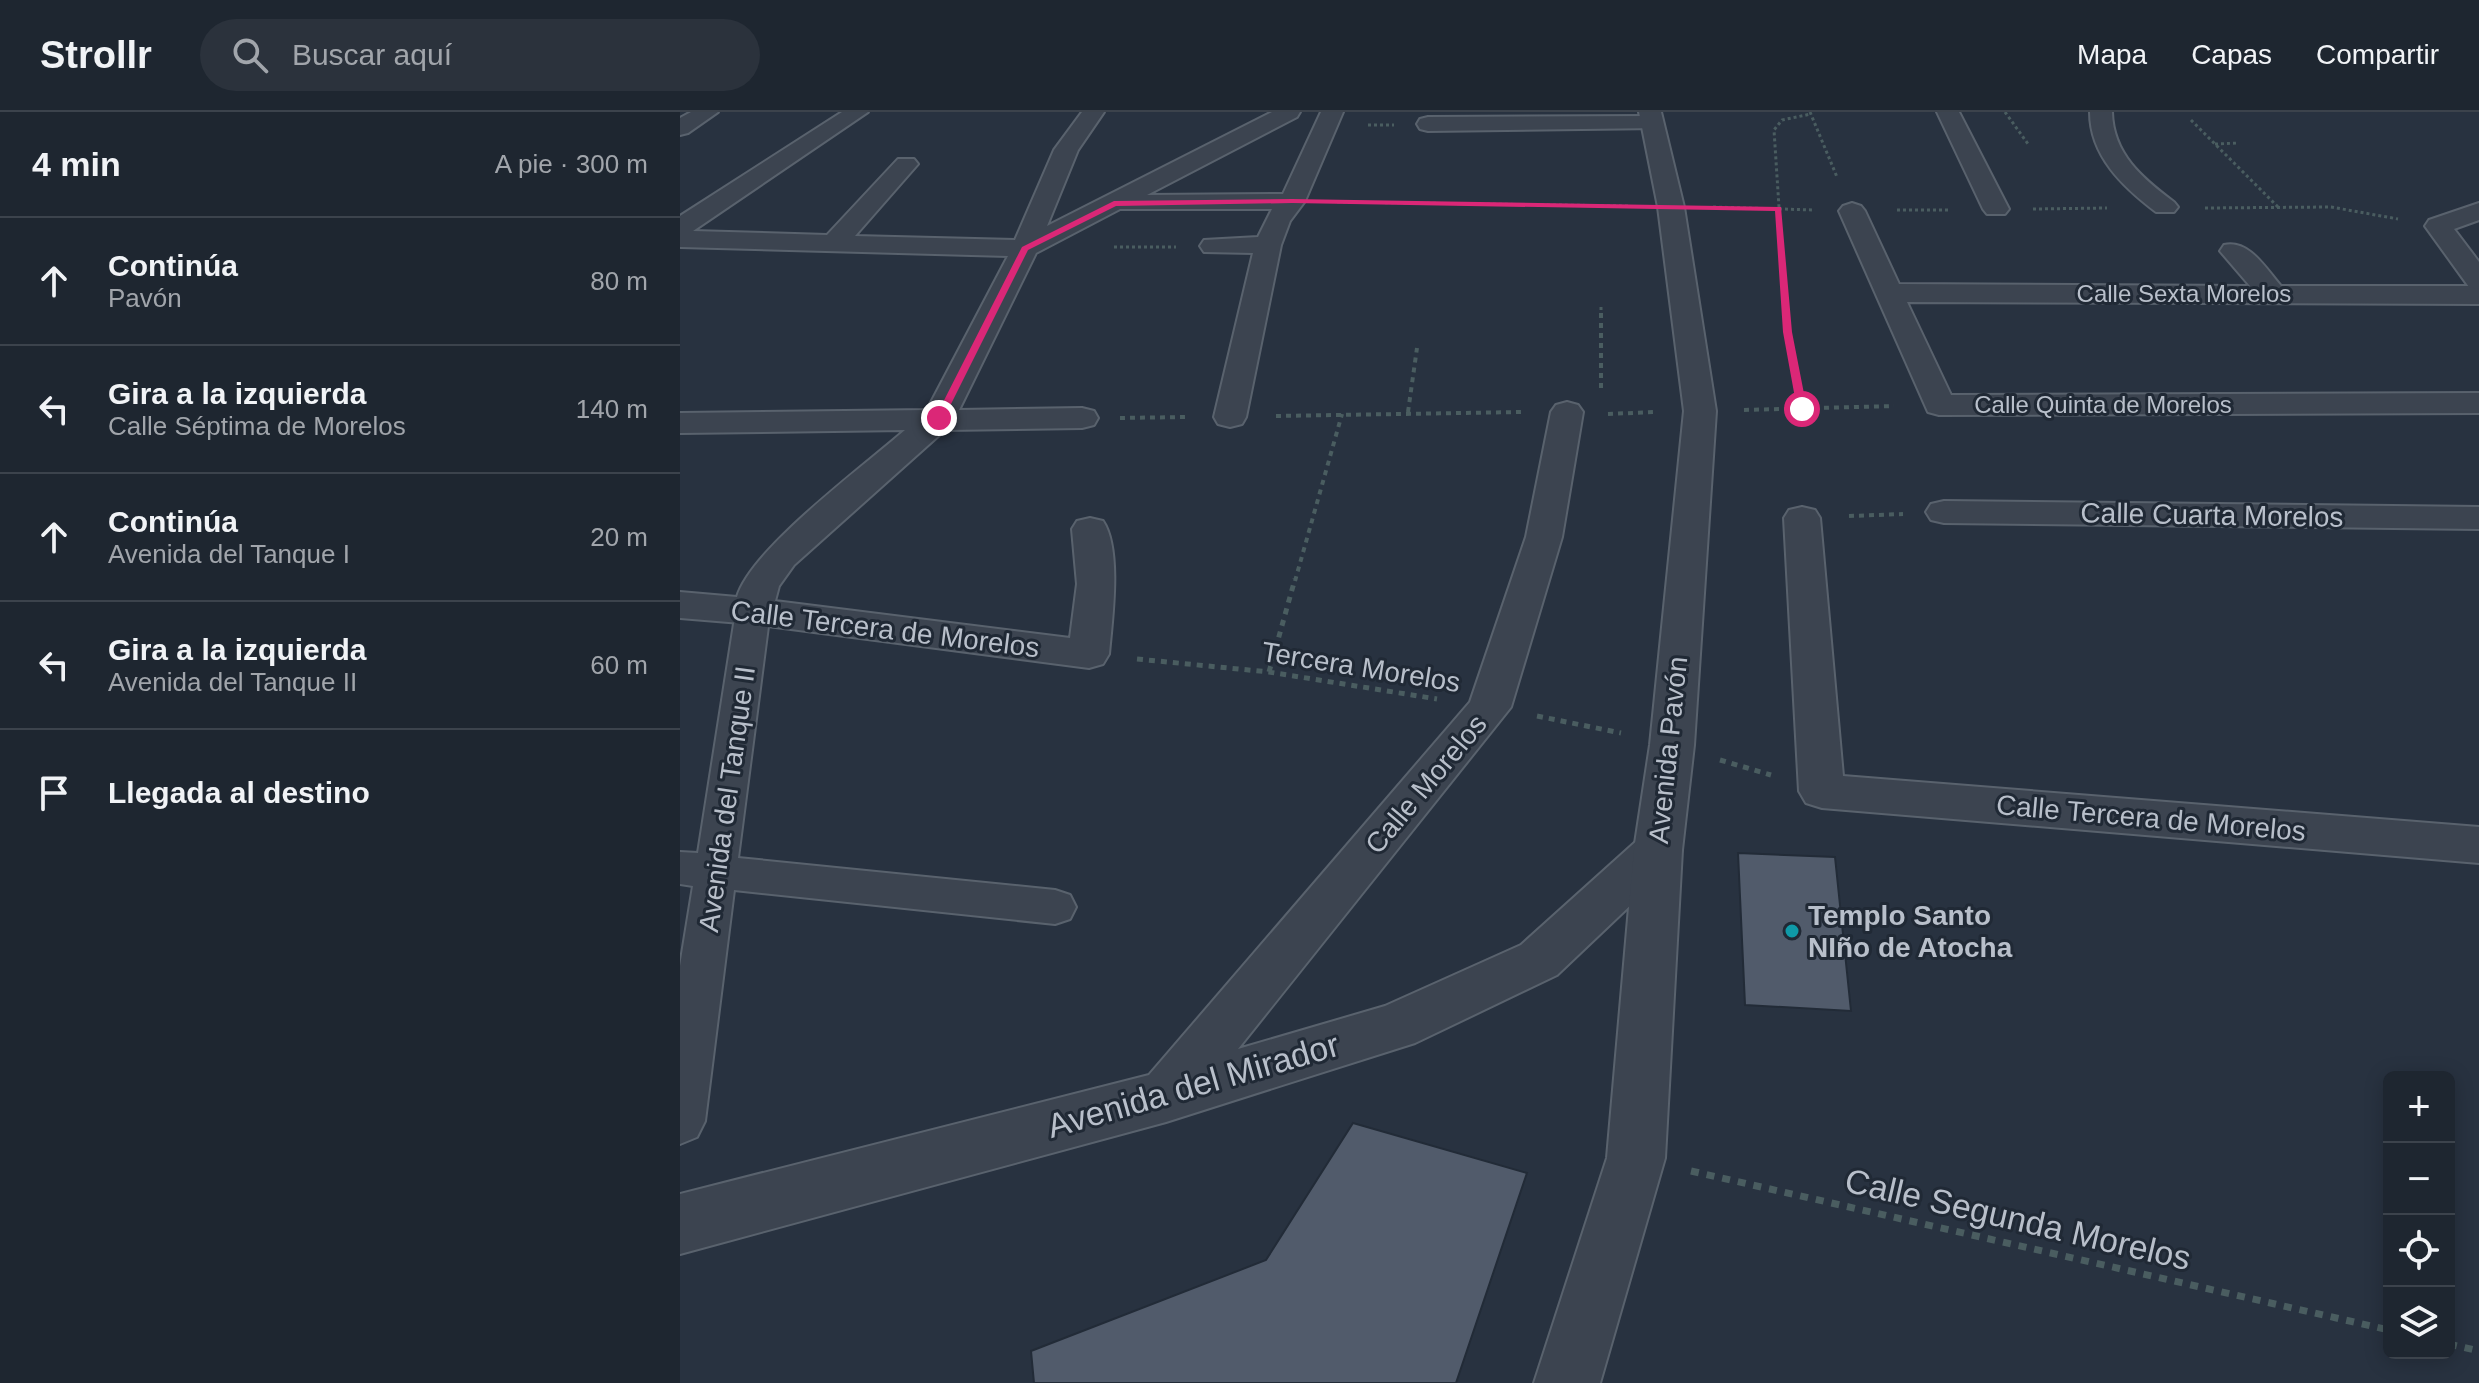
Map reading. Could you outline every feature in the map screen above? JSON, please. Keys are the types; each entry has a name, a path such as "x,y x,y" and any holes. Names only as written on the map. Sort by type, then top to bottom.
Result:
{"street":[{"path":"680,128 707,112"},
{"path":"680,228 857,112"},
{"name":"Avenida del Tanque II","path":"680,1121 699,869 760,585 781,557 939,418 1025,248 1066,150 1093,112"},
{"path":"680,239 1025,248 1289,112"},
{"path":"1948,112 1996,209"},
{"path":"2101,112 2100,120 2109,147 2132,183 2165,207"},
{"path":"1428,124 1651,118"},
{"name":"Avenida Pavón","path":"1567,1383 1636,1158 1658,850 1672,745 1700,411 1671,207 1651,118"},
{"path":"1230,417 1268,245 1277,220 1292,201 1328,119"},
{"path":"832,245 906,164"},
{"path":"1114,203 1292,201"},
{"name":"Calle Quinta de Morelos","path":"1852,211 1939,405 2479,403"},
{"path":"2479,211 2438,226 2479,281"},
{"path":"1213,246 1268,245"},
{"path":"2234,251 2273,294"},
{"name":"Calle Sexta Morelos","path":"1889,293 2479,295"},
{"name":"Calle Morelos","path":"1166,1096 1490,707 1584,406"},
{"path":"680,423 1082,418"},
{"name":"Calle Cuarta Morelos","path":"1944,512 2479,518"},
{"path":"1802,518 1822,791"},
{"path":"1089,654 1096,584 1090,529"},
{"name":"Calle Tercera de Morelos","path":"680,605 753,611 1089,654"},
{"name":"Calle Tercera de Morelos","path":"1822,791 2479,845"},
{"name":"Avenida del Mirador","path":"680,1224 1166,1096 1396,1026 1539,960 1658,850"},
{"path":"699,869 1055,907"}],"path":[{"path":"2005,112 2028,144"},
{"path":"1292,201 1671,207 1779,209 1852,211 1810,113 1782,120 1774,130 1779,209 1787,332 1802,409"},
{"path":"1328,119 1428,124"},
{"path":"2191,120 2278,208"},
{"path":"2214,144 2239,143"},
{"path":"1025,248 1213,246"},
{"path":"1584,406 1601,307"},
{"path":"1408,412 1417,348"},
{"path":"1269,672 1342,414"},
{"path":"1082,418 1230,417"},
{"name":"Tercera Morelos","path":"1089,654 1269,672 1490,707 1672,745 1822,791"},
{"name":"Calle Segunda Morelos","path":"1636,1158 2383,1329"},
{"path":"2455,1345 2479,1351"}],"building":[{"name":"Templo Santo NIño de Atocha","path":"1738,853 1835,857 1851,1011 1745,1005"},
{"path":"1353,1123 1527,1173 1456,1383 1034,1383 1031,1351 1266,1260"}],"place":[{"name":"Templo Santo NIño de Atocha","path":"1792,931"}],"route":[{"path":"939,418 1025,248 1114,203 1292,201 1779,209 1787,332 1802,409"}]}
